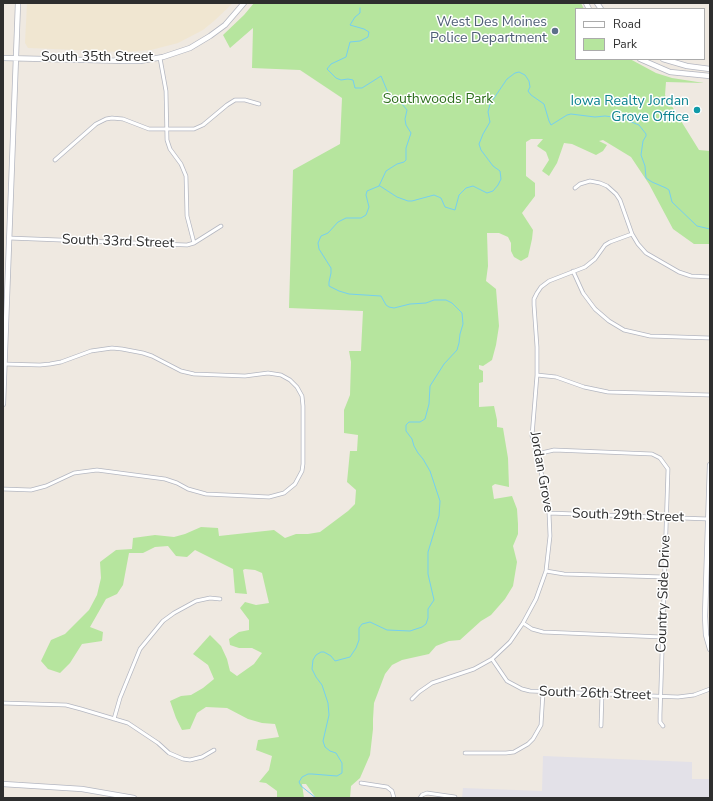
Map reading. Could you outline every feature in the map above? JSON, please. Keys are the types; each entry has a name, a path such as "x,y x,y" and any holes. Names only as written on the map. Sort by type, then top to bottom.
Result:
{"street":[{"path":"3,404 6,266 9,238 18,3"},
{"name":"South 35th Street","path":"3,58 134,61 160,58 179,52 205,39 224,25 244,3"},
{"path":"160,58 166,91 166,140 181,164 186,176 187,216 194,243"},
{"path":"642,60 670,72 710,76"},
{"path":"666,60 687,66 710,69"},
{"path":"55,160 96,124 106,119 118,118 143,128 188,129 198,128 235,100 245,100 259,104"},
{"path":"576,188 580,184 590,181 604,184 613,191 622,204 632,234 646,253 667,266 691,276 710,277"},
{"name":"South 33rd Street","path":"9,238 187,245 194,243 221,226"},
{"name":"Jordan Grove","path":"412,699 432,683 474,669 492,659 510,642 523,623 536,599 546,571 550,536 549,513 544,484 532,436 537,375 537,347 534,306 536,294 541,287 550,281 590,263 605,245 632,234"},
{"path":"573,271 589,302 601,315 616,326 633,333 650,336 710,338"},
{"path":"3,489 31,490 46,486 74,473 97,470 165,479 194,491 206,494 269,497 277,496 286,492 295,484 304,464 302,396 297,387 290,380 281,375 268,373 245,376 194,374 181,371 148,354 112,348 91,351 61,362 50,364 4,364"},
{"path":"537,375 556,377 584,387 608,392 710,395"},
{"name":"Country Side Drive","path":"537,454 554,450 652,454 660,458 668,469 660,722 663,726"},
{"path":"710,465 705,621 706,635 710,649"},
{"name":"South 29th Street","path":"549,513 708,519"},
{"path":"546,571 564,574 664,578"},
{"path":"114,719 120,698 140,649 163,621 196,601 210,598 220,599"},
{"path":"523,623 532,629 543,632 662,637"},
{"name":"South 26th Street","path":"492,659 507,681 515,686 530,691 678,696 694,695 710,689"},
{"path":"465,753 514,752 528,744 533,739 541,725 543,692"},
{"path":"601,726 602,694"},
{"path":"3,703 71,706 128,723 163,746 169,753 179,758 202,758 214,750"},
{"path":"361,783 386,787 392,791 394,798"},
{"path":"3,784 82,788 134,798"},
{"path":"420,798 422,795 428,793 454,797"}],"shaded area":[{"path":"27,3 233,3 203,30 178,43 151,50 123,52 28,48 25,43"},
{"path":"543,756 692,762 692,779 710,779 710,798 462,798 463,788 542,791"}],"green space":[{"name":"Southwoods Park","path":"254,3 581,3 584,8 575,8 575,60 632,60 656,73 672,78 704,83 666,82 665,95 699,150 710,151 709,244 694,244 673,229 649,184 631,157 603,140 599,141 607,145 603,151 596,155 572,144 564,143 557,163 549,176 542,171 549,160 546,152 537,146 543,139 531,139 526,142 526,176 535,183 535,196 522,213 533,230 532,239 528,257 521,261 514,257 508,237 499,233 487,233 488,266 486,281 496,289 499,326 492,360 483,366 479,365 479,369 483,371 483,382 479,383 479,407 494,406 497,427 503,428 508,458 509,487 495,484 492,486 494,499 512,496 517,509 518,534 513,546 517,562 513,586 505,599 491,615 481,621 460,640 449,641 436,646 429,654 402,660 392,665 385,674 374,703 370,755 360,778 351,786 350,798 316,798 306,784 302,784 304,798 277,798 277,791 266,783 259,782 269,770 272,756 256,750 258,740 279,737 275,724 262,723 248,719 227,708 206,707 197,713 190,729 182,730 176,718 170,701 181,696 191,695 214,679 208,665 193,654 210,635 221,646 227,659 230,671 237,676 254,664 262,653 252,648 239,648 230,645 229,639 239,632 249,630 249,620 240,608 245,602 256,605 269,603 262,573 255,570 243,570 247,594 235,593 233,569 195,550 187,557 176,556 168,546 155,547 143,553 129,553 123,585 117,594 106,599 90,627 103,632 102,641 82,644 70,663 60,673 48,669 41,661 51,640 65,634 89,610 97,595 101,578 100,562 116,550 132,549 133,538 155,535 174,537 201,527 218,528 219,536 274,530 285,538 296,534 320,532 355,504 356,490 347,482 350,451 357,451 358,435 344,433 344,410 350,395 351,362 349,351 361,351 363,311 289,308 293,170 340,144 342,98 300,70 252,68 253,28 230,48 223,35"}],"waterway":[{"path":"360,8 360,13 355,17 350,25 369,32 368,37 360,41 350,42 346,57 331,64 327,69 336,78 341,80 353,80 355,88 362,88 381,76 389,95 397,98 407,110 405,119 406,125 411,133 406,148 406,160 386,171 379,186"},
{"path":"380,186 397,197 408,201 434,195 441,198 445,207 455,210 459,195 466,188 473,186 487,193 493,191 501,179 500,171 493,166 481,150 479,144 490,122 488,112 490,104 507,79 519,72 525,75 529,81 530,87 528,91 531,95 544,104 551,125 571,114 621,118 639,125 646,134 643,141 641,155 645,166 646,178 669,190 672,202 697,226 710,229"},
{"path":"316,798 301,786 299,782 302,777 308,774 337,776 342,773 342,763 336,753 325,747 323,741 329,715 328,703 322,685 312,669 313,660 316,655 321,652 331,656 335,661 350,657 359,640 359,628 362,624 370,622 387,630 410,631 422,627 426,624 428,609 434,600 428,574 428,552 439,516 440,501 430,471 406,431 406,425 409,422 420,422 425,419 429,404 430,386 444,364 457,350 463,324 462,313 452,303 446,300 434,300 426,303 410,304 394,308 386,305 381,296 349,294 329,286 331,268 319,249 318,243 321,236 328,233 338,222 346,218 361,218 366,215 369,207 366,195 367,191 379,186"}],"place":[{"name":"West Des Moines Police Department","path":"555,31"},
{"name":"Iowa Realty Jordan Grove Office","path":"697,110"}]}
